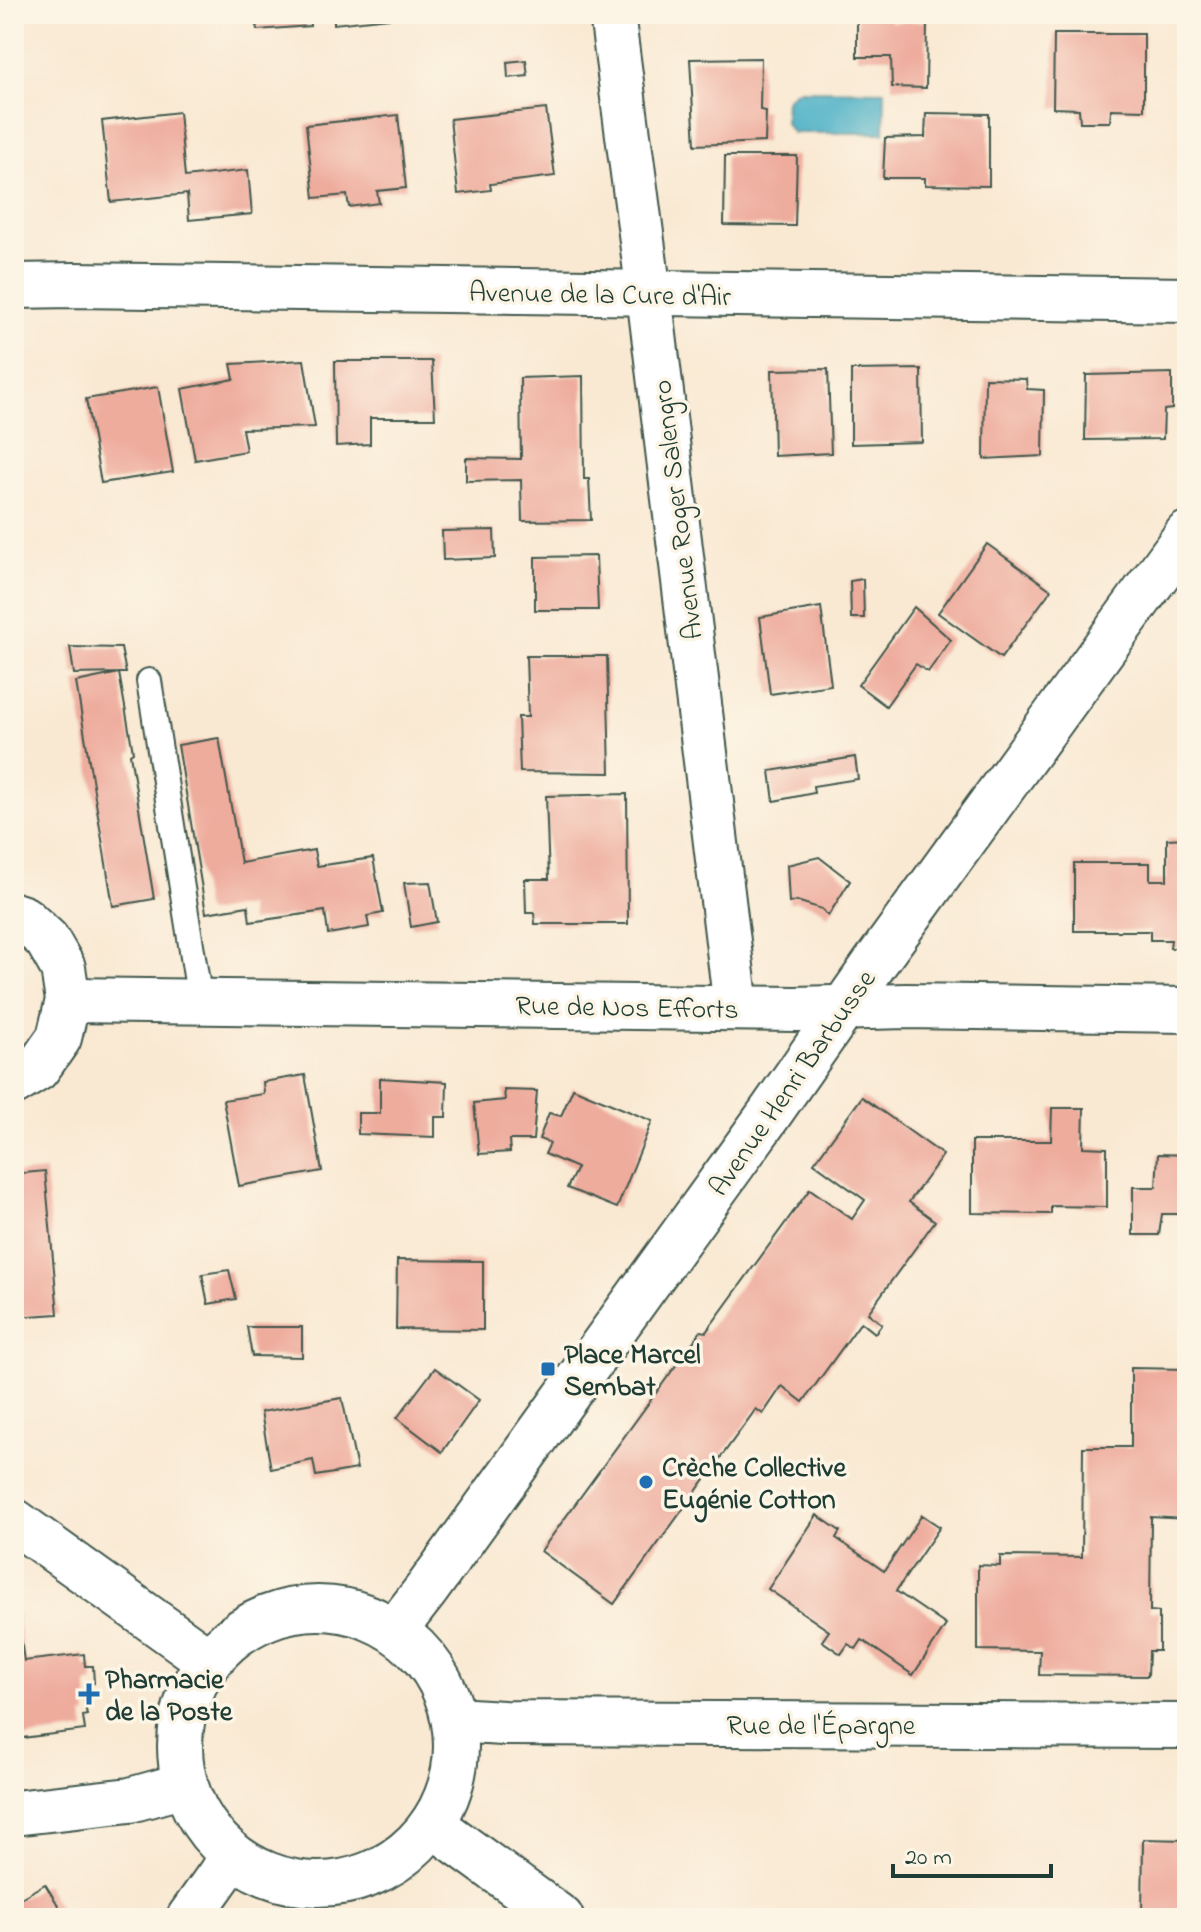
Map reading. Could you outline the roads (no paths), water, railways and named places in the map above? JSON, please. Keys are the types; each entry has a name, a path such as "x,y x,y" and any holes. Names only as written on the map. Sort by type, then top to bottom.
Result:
{"street":[{"name":"Avenue Roger Salengro","path":"612,14 736,1007"},
{"name":"Avenue de la Cure d'Air","path":"14,286 1187,300"},
{"name":"Avenue Henri Barbusse","path":"395,1630 1187,534"},
{"path":"14,915 23,918 47,940 63,968 68,1000 59,1038 37,1069 14,1083"},
{"name":"Rue de Nos Efforts","path":"68,1000 1187,1010"},
{"path":"14,1521 208,1660"},
{"path":"316,1606 358,1612 395,1630 423,1654 443,1685 454,1720 457,1757 449,1792 432,1824 407,1852 375,1872 340,1883 302,1884 266,1875 233,1856 203,1825 184,1785 179,1741 187,1698 208,1660 238,1632 275,1613 316,1606"},
{"name":"Rue de l'Épargne","path":"454,1720 503,1723 1187,1726"},
{"path":"14,1813 130,1800 184,1785"},
{"path":"432,1824 561,1918"},
{"path":"189,1918 233,1856"}],"lane":[{"path":"149,681 200,1001"}],"water":[{"path":"797,90 885,91 884,133 793,133 785,123 786,100"}],"place":[{"name":"Place Marcel Sembat","path":"548,1369"},
{"name":"Crèche Collective Eugénie Cotton","path":"646,1482"},
{"name":"Pharmacie de la Poste","path":"89,1694"}]}
